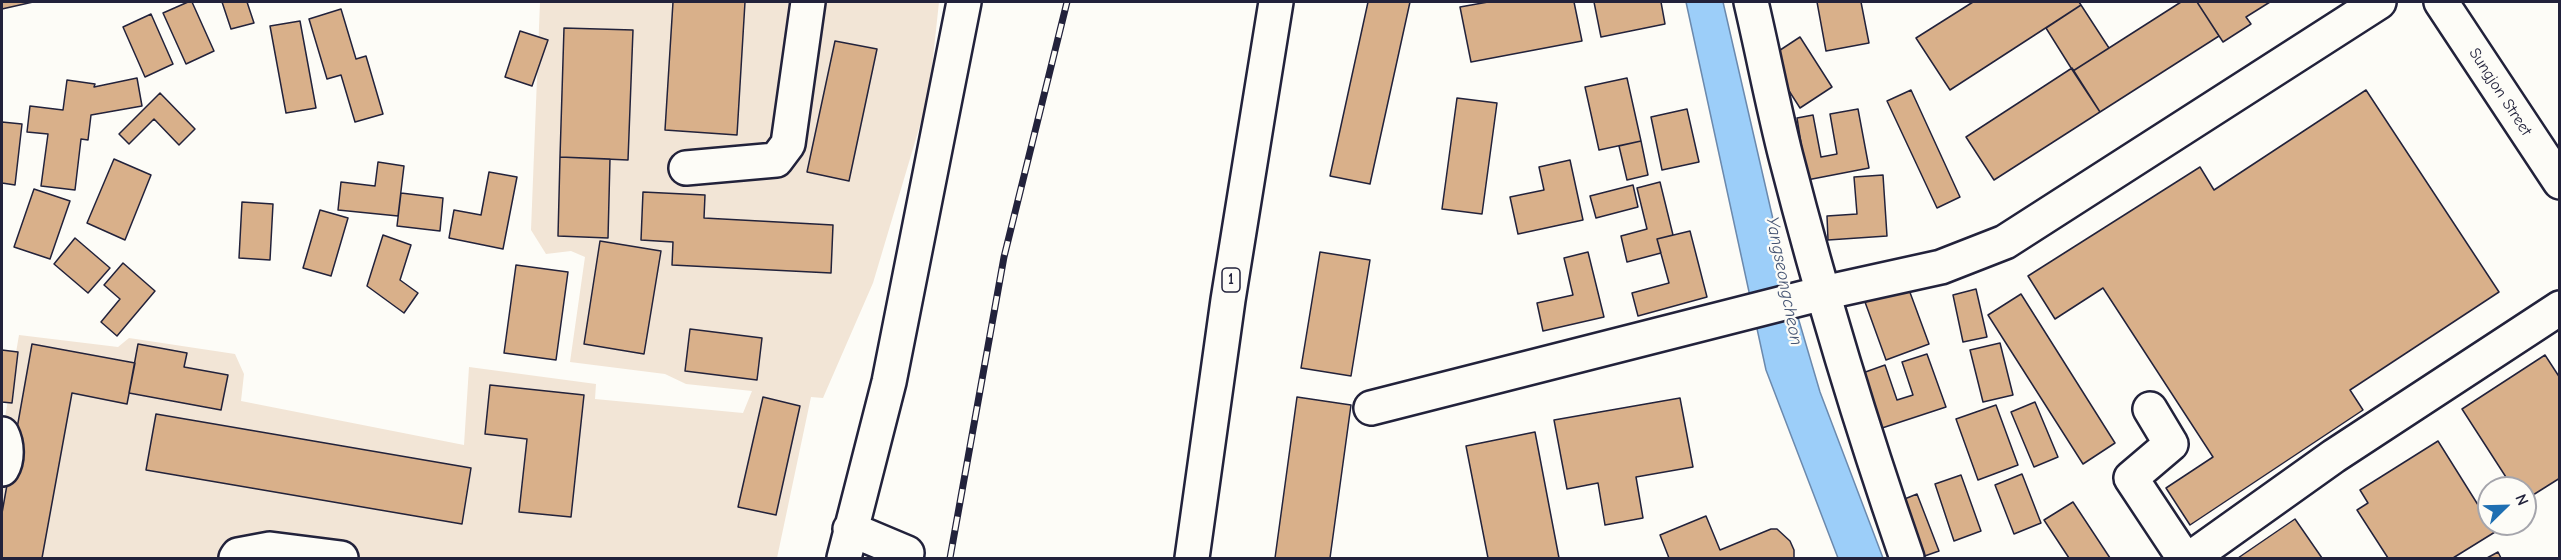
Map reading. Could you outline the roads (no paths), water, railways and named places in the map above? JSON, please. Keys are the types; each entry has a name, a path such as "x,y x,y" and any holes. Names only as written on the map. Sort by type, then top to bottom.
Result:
{"street":[{"path":"686,168 776,160 788,144 808,2"},
{"path":"907,553 847,544 889,382 964,2"},
{"name":"1","path":"1192,558 1228,300 1276,2"},
{"path":"1751,2 1815,295 1908,558"},
{"path":"1371,408 1815,295 1941,267 2005,242 2379,2"},
{"name":"Sungjon Street","path":"2441,2 2559,182"},
{"path":"2191,558 2334,456 2559,308"},
{"path":"2150,409 2171,444 2132,478 2184,558"},
{"path":"2,434 6,451 2,469"},
{"path":"236,558 238,555 270,549 341,558"}],"water":[{"name":"Yangseongcheon","path":"1686,2 1723,2 1787,280 1820,392 1883,558 1838,558 1766,370"}],"railway":[{"path":"950,558 1004,257 1067,2"}]}
